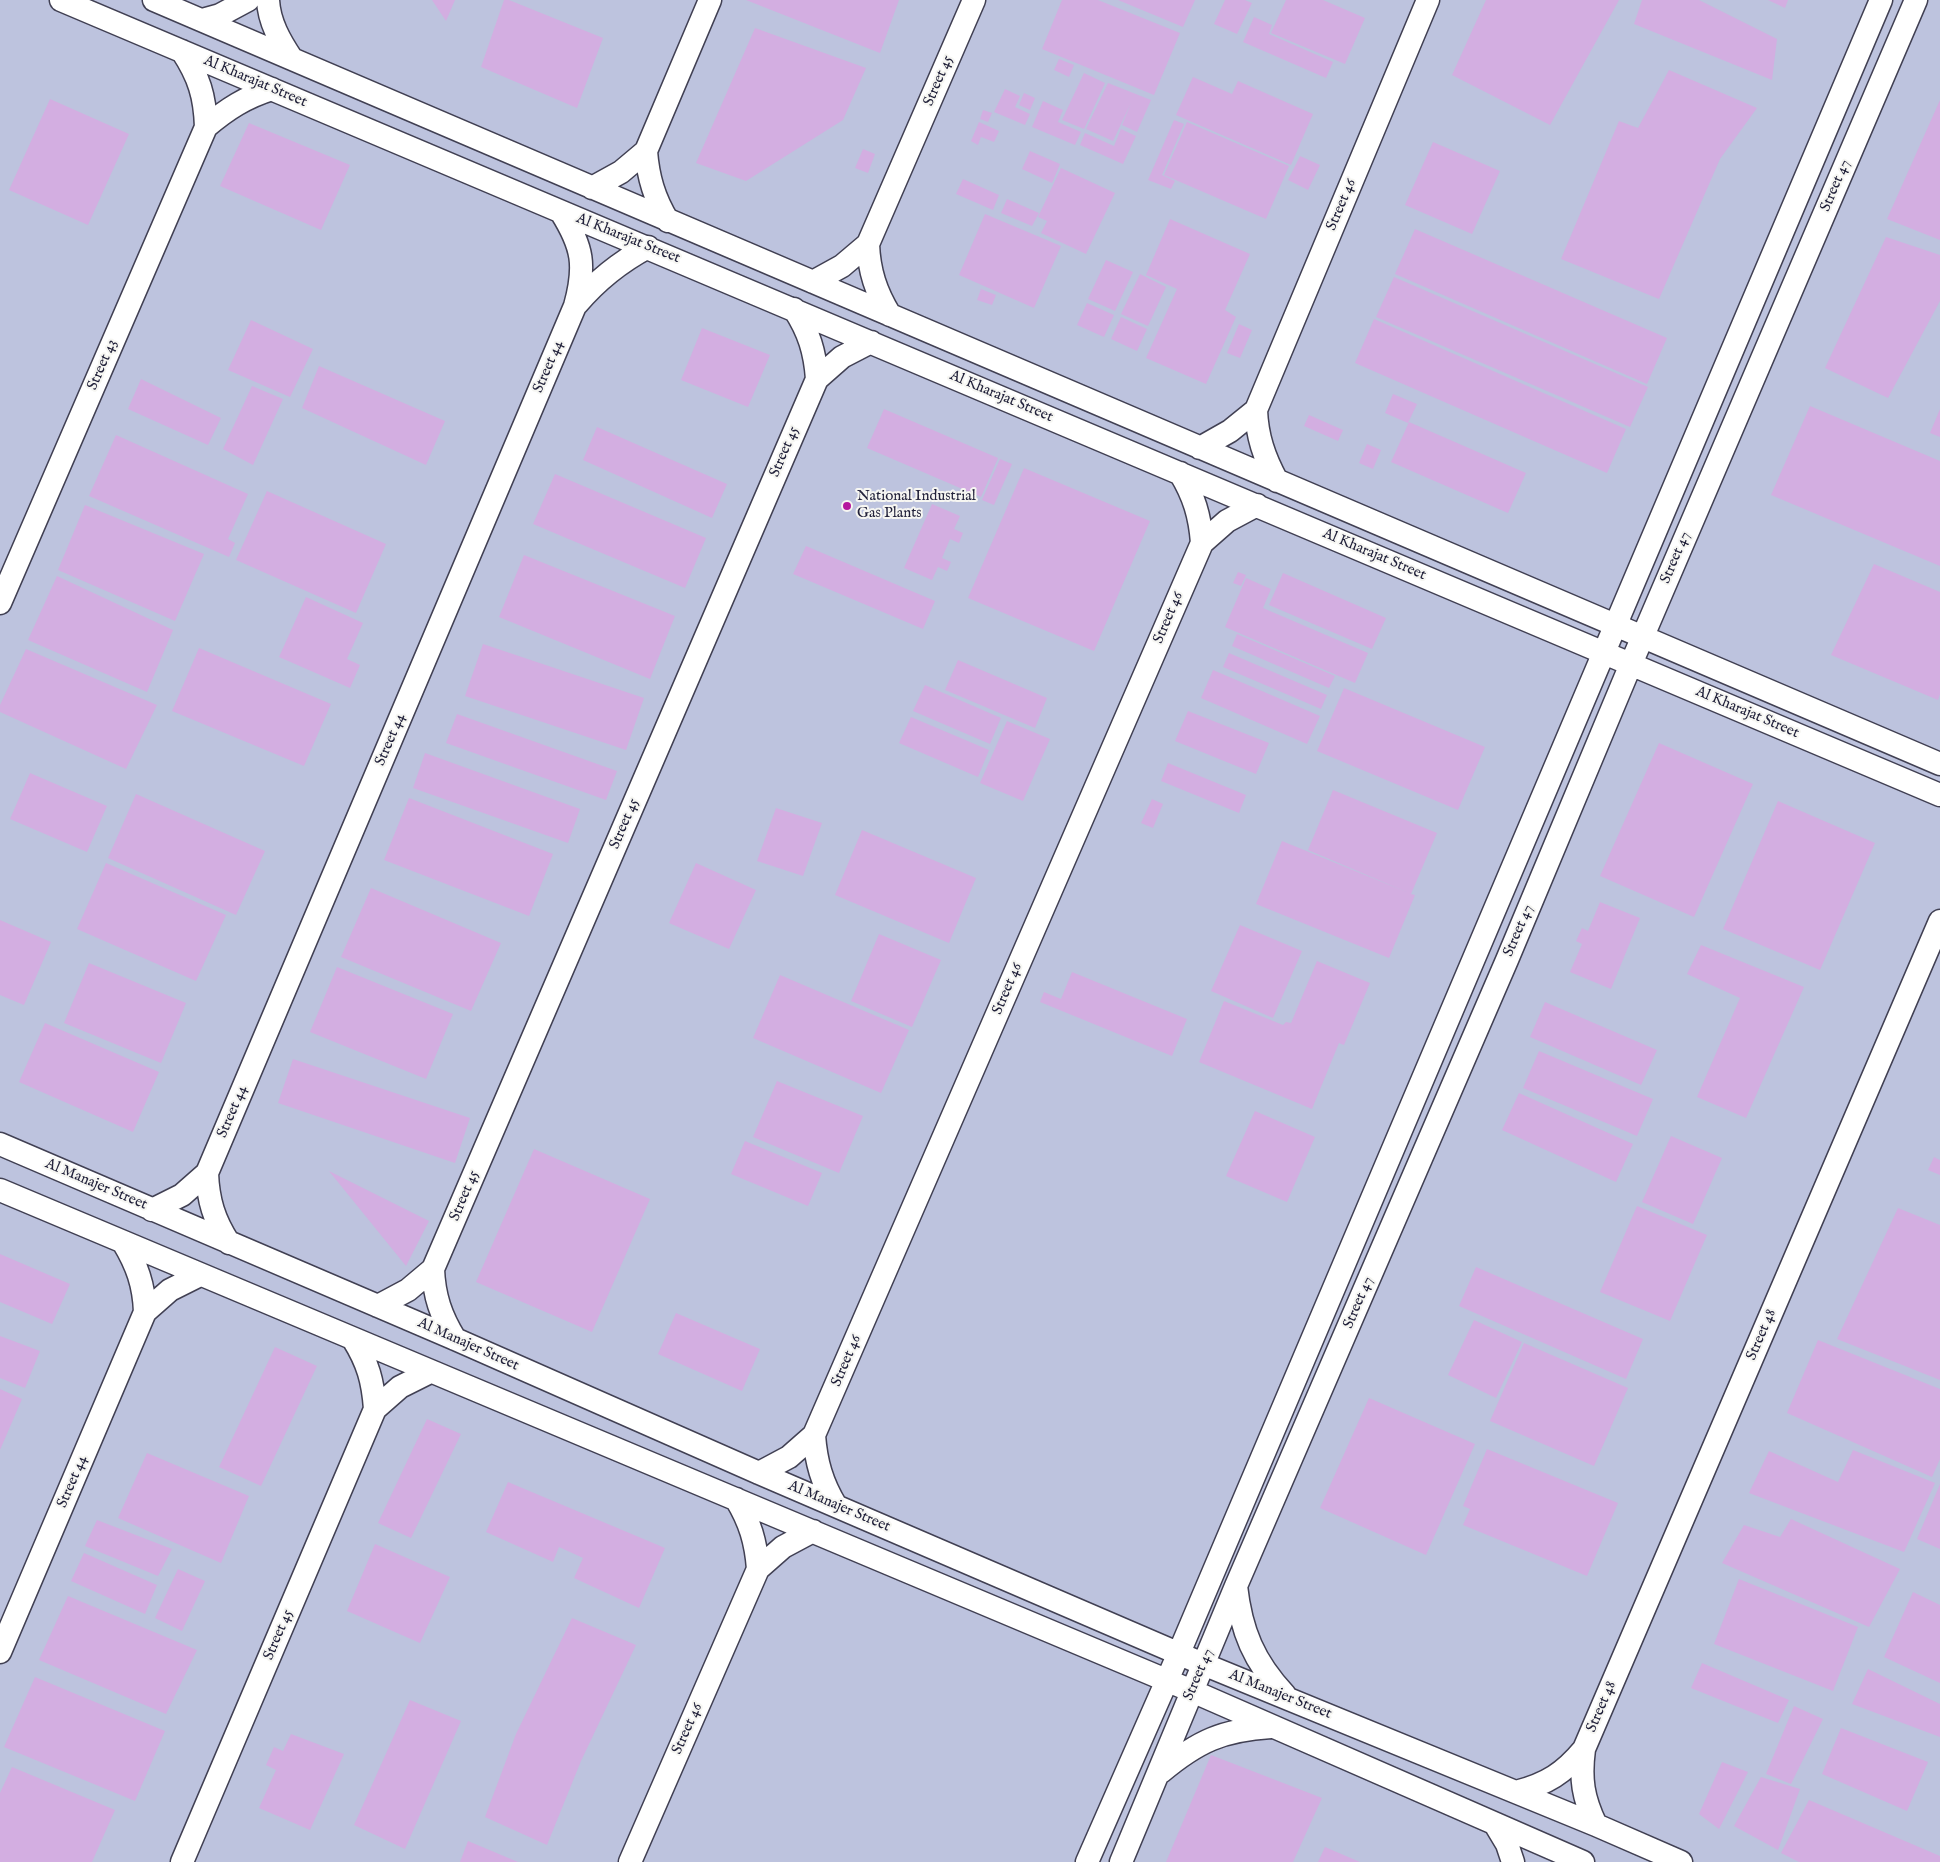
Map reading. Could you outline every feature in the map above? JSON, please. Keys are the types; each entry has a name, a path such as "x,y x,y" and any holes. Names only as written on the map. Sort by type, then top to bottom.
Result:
{"street":[{"name":"Al Kharajat Street","path":"61,0 1604,652 1939,796"},
{"name":"Al Kharajat Street","path":"154,0 1940,764"},
{"path":"202,20 220,15 248,0"},
{"path":"268,0 272,23 280,42 292,59"},
{"path":"668,220 658,205 651,188 646,151 710,0"},
{"name":"Street 45","path":"813,282 842,266 868,244 974,0"},
{"name":"Street 46","path":"1277,481 1261,447 1256,410 1428,0"},
{"name":"Street 47","path":"1087,1862 1179,1653 1881,0"},
{"name":"Street 47","path":"1121,1862 1236,1586 1503,969 1631,664 1916,0"},
{"name":"Street 43","path":"0,604 206,127 206,107 201,87 193,68 182,51"},
{"name":"Street 43","path":"206,127 236,103 272,89"},
{"path":"592,188 621,172 646,151"},
{"name":"Street 44","path":"152,1210 182,1195 207,1173 575,306 582,282 582,257 575,233 561,212"},
{"name":"Street 45","path":"868,244 873,282 880,299 890,315"},
{"name":"Street 44","path":"575,306 590,288 608,272 627,258 648,247"},
{"name":"Street 45","path":"794,309 812,342 816,360 817,379"},
{"name":"Street 45","path":"455,1339 445,1323 438,1306 434,1288 433,1269 817,379 842,357 871,342"},
{"name":"Street 46","path":"1200,448 1230,432 1256,410"},
{"name":"Street 46","path":"1180,473 1196,506 1201,524 1202,543"},
{"name":"Street 46","path":"759,1473 789,1457 814,1435 1202,543 1227,521 1257,505"},
{"name":"Street 48","path":"1516,1792 1536,1787 1555,1777 1571,1765 1584,1749 1940,921"},
{"name":"Al Manajer Street","path":"0,1144 1204,1664 1596,1825 1681,1862"},
{"name":"Street 44","path":"207,1173 208,1192 212,1210 219,1227 229,1243"},
{"name":"Al Manajer Street","path":"0,1190 1192,1691 1583,1862"},
{"name":"Street 44","path":"123,1242 133,1258 140,1275 144,1293 145,1312"},
{"name":"Street 45","path":"378,1306 408,1290 433,1269"},
{"name":"Street 44","path":"0,1652 145,1312 170,1290 200,1275"},
{"path":"352,1339 363,1355 370,1372 375,1409"},
{"name":"Street 45","path":"182,1862 375,1409 400,1387 430,1372"},
{"name":"Street 46","path":"814,1435 815,1454 819,1472 826,1490 836,1506"},
{"name":"Street 46","path":"736,1499 746,1515 753,1532 757,1550 758,1569"},
{"name":"Street 46","path":"630,1862 758,1569 783,1547 813,1531"},
{"path":"1236,1586 1239,1611 1246,1636 1256,1658 1270,1680 1287,1698"},
{"path":"1158,1774 1182,1754 1211,1738 1242,1729 1274,1727"},
{"name":"Street 48","path":"1584,1749 1582,1768 1583,1788 1588,1807 1596,1825"},
{"path":"1495,1824 1507,1844 1513,1862"}],"shaded area":[{"path":"0,0 1940,0 1940,1862 0,1862"}],"building":[{"path":"432,0 455,0 446,21"},
{"path":"504,0 509,0 603,38 577,108 481,67"},
{"path":"746,0 899,0 880,53"},
{"path":"1062,0 1098,0 1180,33 1154,95 1042,49"},
{"path":"1118,0 1195,0 1183,27"},
{"path":"1225,0 1245,0 1252,3 1237,34 1214,24"},
{"path":"1286,0 1323,0 1365,18 1345,64 1271,33"},
{"path":"1486,0 1619,0 1550,125 1452,75"},
{"path":"1642,0 1699,0 1777,39 1772,80 1634,24"},
{"path":"1768,0 1788,0 1785,8"},
{"path":"1254,17 1272,25 1269,34 1333,62 1326,78 1243,42"},
{"path":"755,28 866,68 843,120 746,181 696,163"},
{"path":"1059,59 1074,65 1069,77 1054,70"},
{"path":"1669,70 1757,108 1720,159 1659,299 1561,259 1619,121 1638,128"},
{"path":"1084,73 1105,83 1084,129 1062,120"},
{"path":"1193,77 1232,94 1238,81 1313,114 1291,165 1176,115"},
{"path":"1108,83 1151,100 1137,132 1122,125 1131,103 1113,141 1086,129"},
{"path":"1005,89 1020,96 1015,107 1030,114 1025,125 994,112"},
{"path":"1024,93 1035,98 1030,110 1019,105"},
{"path":"50,99 129,134 88,225 9,190"},
{"path":"1940,100 1940,240 1887,219"},
{"path":"1043,101 1063,110 1058,122 1081,132 1075,145 1032,127"},
{"path":"983,110 992,113 988,122 980,119"},
{"path":"1174,120 1184,124 1162,175 1175,181 1171,189 1148,180"},
{"path":"979,122 999,131 994,142 981,137 978,145 971,141"},
{"path":"1187,122 1289,166 1266,219 1164,175"},
{"path":"249,123 350,165 321,230 220,186"},
{"path":"1121,129 1136,136 1123,164 1080,145 1085,133 1114,146"},
{"path":"1433,142 1500,171 1472,234 1405,205"},
{"path":"863,149 875,154 868,173 855,168"},
{"path":"1030,151 1060,164 1052,183 1022,169"},
{"path":"1300,156 1320,165 1308,190 1288,180"},
{"path":"1061,168 1115,193 1086,254 1041,233 1047,221 1038,217"},
{"path":"963,179 999,195 993,210 956,194"},
{"path":"1007,199 1039,213 1032,226 1001,213"},
{"path":"985,214 1061,246 1034,308 959,275"},
{"path":"1170,219 1250,254 1225,310 1236,317 1206,384 1146,358 1177,289 1146,275"},
{"path":"1415,229 1667,338 1647,384 1395,274"},
{"path":"1886,237 1940,255 1940,301 1888,398 1825,368"},
{"path":"1106,260 1133,272 1115,311 1088,299"},
{"path":"1140,274 1166,287 1148,326 1121,314"},
{"path":"1394,277 1648,387 1630,427 1376,317"},
{"path":"981,289 996,295 992,305 977,300"},
{"path":"1087,303 1114,315 1104,337 1077,325"},
{"path":"1121,317 1147,329 1137,351 1111,339"},
{"path":"1374,319 1626,429 1607,473 1355,363"},
{"path":"251,320 313,349 290,397 228,370"},
{"path":"1239,324 1252,330 1240,358 1227,353"},
{"path":"702,328 770,355 748,407 681,380"},
{"path":"319,366 445,421 426,465 302,408"},
{"path":"141,379 221,418 208,445 128,409"},
{"path":"252,386 283,399 253,465 223,449"},
{"path":"1393,394 1417,404 1408,423 1385,413"},
{"path":"1810,406 1940,461 1940,566 1771,495"},
{"path":"884,409 998,458 981,497 867,448"},
{"path":"1940,409 1940,437 1930,433"},
{"path":"1309,415 1343,430 1338,441 1304,426"},
{"path":"1409,422 1526,473 1508,513 1391,462"},
{"path":"597,427 727,484 712,518 583,460"},
{"path":"116,435 248,494 228,539 235,543 229,557 89,496"},
{"path":"1367,444 1381,450 1373,469 1359,463"},
{"path":"1000,459 1012,464 994,505 982,500"},
{"path":"1024,468 1150,521 1094,651 968,598"},
{"path":"555,474 706,538 685,588 533,524"},
{"path":"267,491 386,544 356,613 236,560"},
{"path":"932,504 960,516 954,529 963,533 959,543 950,539 942,558 951,562 947,571 938,567 932,580 904,568"},
{"path":"85,505 204,554 175,621 58,570"},
{"path":"806,546 935,601 923,629 793,574"},
{"path":"524,555 675,616 650,679 499,617"},
{"path":"1874,564 1940,592 1940,694 1938,700 1831,655"},
{"path":"1238,572 1246,575 1241,586 1233,583"},
{"path":"1283,573 1386,618 1372,649 1269,605"},
{"path":"57,576 173,630 147,692 28,640"},
{"path":"1246,578 1271,589 1263,608 1368,653 1355,683 1225,627"},
{"path":"306,597 363,623 347,659 360,665 350,688 279,657"},
{"path":"1237,634 1335,676 1329,688 1232,646"},
{"path":"483,644 644,698 626,750 465,696"},
{"path":"199,648 331,704 304,766 172,711"},
{"path":"26,649 157,705 126,769 0,712 0,705"},
{"path":"1229,653 1327,695 1321,709 1223,667"},
{"path":"958,660 1047,698 1035,728 945,690"},
{"path":"1213,670 1320,716 1307,744 1201,698"},
{"path":"925,685 1001,718 990,744 913,711"},
{"path":"1344,688 1485,747 1458,810 1317,751"},
{"path":"1188,711 1269,743 1256,774 1175,741"},
{"path":"457,714 617,771 606,800 446,743"},
{"path":"911,717 989,750 978,777 899,743"},
{"path":"1007,721 1050,739 1023,801 980,783"},
{"path":"1659,743 1753,784 1694,917 1600,876"},
{"path":"425,753 580,809 568,843 413,788"},
{"path":"1168,763 1246,795 1239,813 1161,781"},
{"path":"30,773 107,806 87,852 10,819"},
{"path":"1333,790 1437,833 1411,894 1415,895 1389,958 1256,904 1282,841 1409,893 1308,850"},
{"path":"136,794 265,851 236,915 108,858"},
{"path":"409,798 553,854 529,916 384,860"},
{"path":"1152,799 1163,804 1153,828 1141,823"},
{"path":"1778,801 1875,843 1820,970 1723,929"},
{"path":"776,808 822,823 803,876 757,861"},
{"path":"862,830 976,878 949,943 835,895"},
{"path":"106,863 226,915 196,981 77,929"},
{"path":"696,863 756,890 729,949 669,923"},
{"path":"371,888 501,943 471,1011 341,957"},
{"path":"1600,902 1640,918 1611,989 1570,972 1582,944 1576,941 1582,928 1588,931"},
{"path":"0,920 51,942 24,1005 0,995"},
{"path":"1240,925 1302,951 1273,1018 1211,991"},
{"path":"879,934 941,960 912,1027 851,1001"},
{"path":"1701,945 1804,987 1746,1118 1697,1097 1740,998 1687,974"},
{"path":"1317,961 1370,983 1344,1045 1339,1043 1312,1109 1199,1062 1224,1001 1283,1025 1286,1022 1291,1023"},
{"path":"89,963 186,1003 161,1063 64,1023"},
{"path":"337,967 453,1014 426,1079 310,1032"},
{"path":"1072,972 1187,1019 1172,1056 1040,1002 1044,992 1061,999"},
{"path":"780,975 909,1030 881,1093 753,1038"},
{"path":"1545,1002 1657,1050 1641,1085 1530,1037"},
{"path":"45,1023 159,1072 133,1132 19,1082"},
{"path":"1539,1051 1653,1099 1637,1136 1523,1088"},
{"path":"293,1059 470,1118 455,1163 278,1103"},
{"path":"777,1081 863,1116 839,1173 753,1137"},
{"path":"1519,1093 1633,1144 1616,1182 1502,1130"},
{"path":"1255,1111 1315,1137 1287,1202 1226,1176"},
{"path":"1671,1136 1722,1158 1693,1224 1642,1202"},
{"path":"745,1141 822,1173 808,1206 731,1174"},
{"path":"534,1149 650,1199 592,1332 476,1282"},
{"path":"1934,1157 1940,1160 1940,1175 1928,1170"},
{"path":"329,1171 429,1221 406,1266"},
{"path":"1637,1206 1707,1235 1670,1321 1600,1292"},
{"path":"1898,1208 1940,1225 1940,1380 1837,1339"},
{"path":"0,1254 70,1284 52,1324 0,1302"},
{"path":"1476,1267 1643,1339 1626,1379 1459,1306"},
{"path":"676,1313 760,1349 742,1391 658,1354"},
{"path":"1474,1320 1522,1342 1496,1398 1448,1375"},
{"path":"0,1336 40,1351 25,1388 0,1378"},
{"path":"1818,1340 1940,1389 1940,1459 1932,1477 1787,1413"},
{"path":"1524,1343 1628,1388 1594,1466 1490,1421"},
{"path":"275,1347 317,1366 261,1486 219,1467"},
{"path":"0,1389 22,1399 0,1450"},
{"path":"1369,1398 1475,1444 1426,1555 1320,1508"},
{"path":"427,1419 461,1434 411,1538 378,1523"},
{"path":"1487,1449 1618,1503 1587,1576 1463,1525 1470,1509 1463,1506"},
{"path":"1853,1450 1935,1483 1904,1552 1749,1493 1769,1451 1838,1482"},
{"path":"147,1453 249,1496 221,1563 118,1518"},
{"path":"508,1482 665,1548 639,1608 574,1578 583,1558 559,1547 553,1562 486,1532"},
{"path":"1940,1484 1940,1549 1917,1539"},
{"path":"1791,1519 1900,1569 1869,1627 1722,1563 1744,1525 1780,1537"},
{"path":"97,1520 172,1549 158,1576 85,1546"},
{"path":"375,1544 450,1577 420,1643 347,1611"},
{"path":"84,1553 157,1585 145,1614 71,1581"},
{"path":"178,1569 205,1581 182,1631 155,1618"},
{"path":"1739,1579 1858,1627 1833,1691 1714,1644"},
{"path":"1913,1592 1940,1605 1940,1683 1884,1657"},
{"path":"68,1596 197,1650 166,1714 39,1660"},
{"path":"572,1618 636,1645 581,1761 547,1845 485,1817 516,1734"},
{"path":"1702,1663 1789,1700 1778,1723 1691,1688"},
{"path":"1868,1669 1940,1704 1940,1737 1852,1704"},
{"path":"35,1677 165,1731 135,1801 4,1747"},
{"path":"410,1700 461,1721 405,1849 354,1825"},
{"path":"1794,1706 1823,1719 1791,1784 1766,1774"},
{"path":"1841,1728 1928,1762 1907,1811 1822,1774"},
{"path":"291,1734 344,1754 310,1830 259,1808 276,1770 266,1765 274,1747 283,1751"},
{"path":"1211,1755 1322,1798 1293,1862 1166,1862"},
{"path":"1722,1762 1748,1772 1719,1829 1699,1814"},
{"path":"12,1767 115,1810 92,1862 0,1862 0,1793"},
{"path":"1761,1777 1800,1789 1778,1850 1734,1826"},
{"path":"1809,1800 1940,1856 1940,1862 1799,1862 1781,1853"},
{"path":"468,1841 518,1862 460,1862"},
{"path":"1325,1847 1360,1862 1318,1862"}],"place":[{"name":"National Industrial Gas Plants","path":"847,506"}]}
